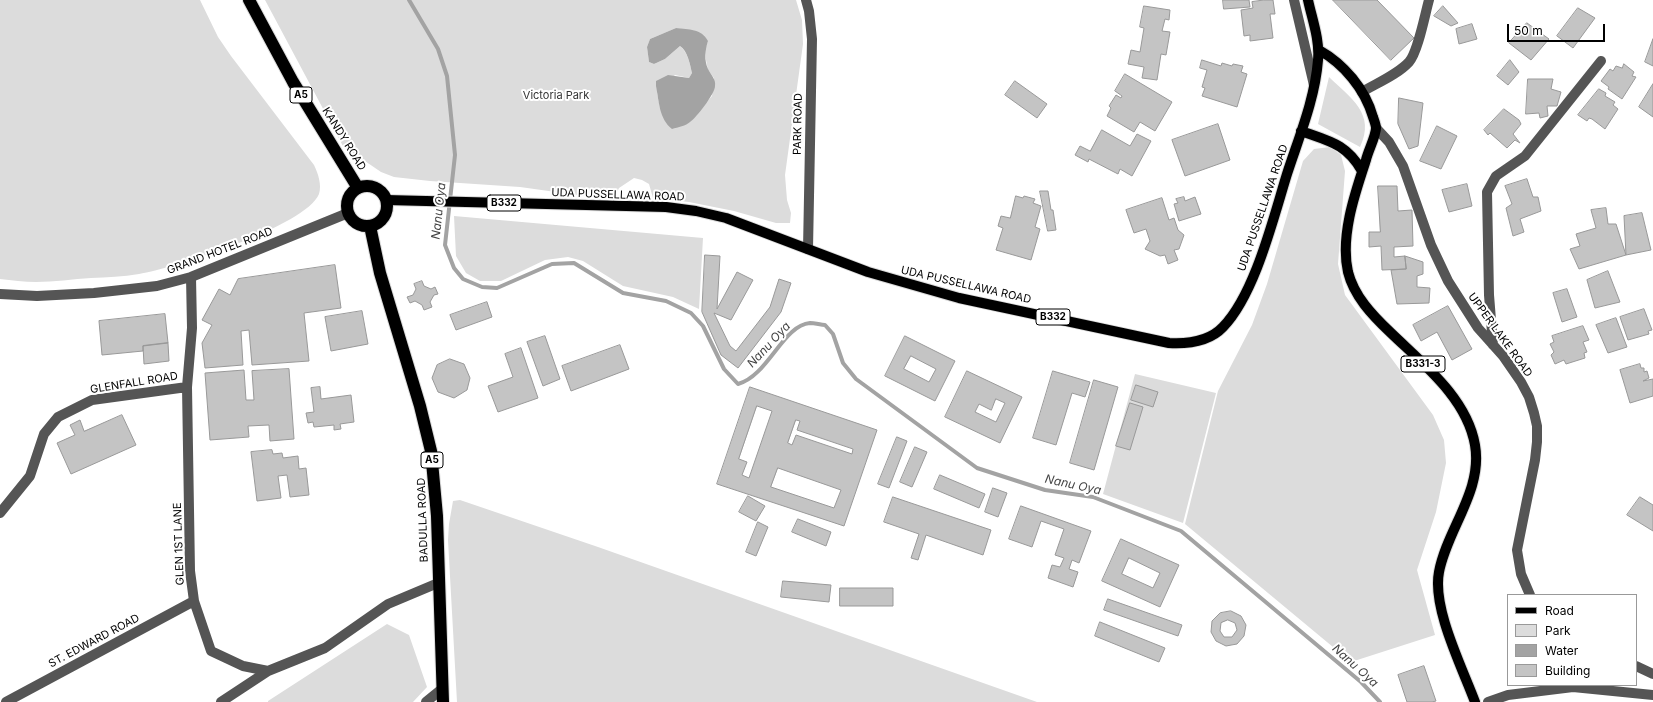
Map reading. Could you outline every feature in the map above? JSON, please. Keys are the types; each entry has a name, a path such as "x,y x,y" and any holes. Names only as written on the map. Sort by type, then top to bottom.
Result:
{"highway":[{"name":"KANDY ROAD","path":"249,0 293,82 358,188"},
{"path":"369,186 380,190 386,200 386,211 381,220 370,226 356,223 352,220 348,213 347,204 351,193 358,188 369,186"},
{"name":"BADULLA ROAD","path":"370,226 380,273 420,406 431,451 436,503 443,702"}],"main road":[{"name":"UDA PUSSELLAWA ROAD","path":"386,200 691,210 726,218 868,272 959,298 1169,343 1184,344 1198,341 1211,336 1222,329 1232,317 1242,300 1260,259 1301,131 1314,85 1319,50 1308,0"},
{"path":"1319,50 1339,63 1362,92 1370,108 1376,128"},
{"name":"B331-3","path":"1376,128 1352,202 1346,259 1353,286 1360,298 1381,324 1423,364 1455,400 1465,416 1474,442 1477,455 1476,469 1465,505 1453,528 1444,551 1439,572 1438,587 1439,599 1446,627 1475,702"},
{"path":"1301,131 1344,148 1352,156 1362,171"}],"street":[{"name":"PARK ROAD","path":"806,0 809,11 812,39 808,249"},
{"path":"1294,0 1314,85"},
{"path":"1362,92 1389,76 1410,61 1429,0"},
{"path":"1493,344 1489,295 1487,192 1496,176 1525,156 1602,61"},
{"name":"UPPER LAKE ROAD","path":"1376,128 1389,142 1403,166 1431,245 1448,281 1469,315 1503,356 1521,382 1529,397 1537,426 1537,442 1535,460 1517,550 1521,574 1530,594"},
{"name":"GRAND HOTEL ROAD","path":"0,294 37,296 118,291 157,286 190,277 348,213"},
{"name":"GLEN 1ST LANE","path":"190,277 192,328 187,387 190,571 194,601 211,651 243,666 268,671"},
{"name":"GLENFALL ROAD","path":"0,513 30,476 44,434 58,417 92,400 187,387"},
{"path":"221,702 268,671 325,648 388,604 438,583"},
{"name":"ST. EDWARD ROAD","path":"6,702 194,601"},
{"path":"1637,666 1653,674"},
{"path":"1488,702 1508,695 1573,687 1653,695"},
{"path":"426,702 442,689"}],"green space":[{"path":"0,0 200,0 218,37 231,56 314,165 320,183 319,194 309,206 290,219 266,232 237,244 156,270 127,276 84,278 50,282 0,279"},
{"name":"Victoria Park","path":"265,0 796,0 802,20 803,44 785,175 787,200 791,213 790,223 776,223 734,211 689,202 653,198 649,184 634,178 619,188 613,200 520,187 394,177 381,172 344,148","holes":["676,28 686,30 708,41 705,50 708,70 714,78 712,96 702,107 660,108 657,93 675,75 689,78 692,73 687,55 680,46 665,59 654,64 649,62 647,47 650,39"]},
{"path":"1329,77 1353,100 1363,116 1365,125 1364,135 1360,147 1318,124"},
{"path":"1330,147 1341,155 1345,171 1338,264 1345,295 1433,415 1444,440 1446,463 1436,512 1417,570 1435,635 1351,662 1185,524 1218,391 1252,325 1267,284 1303,161 1314,149"},
{"path":"454,216 703,238 699,309 673,297 623,286 583,261 568,257 545,260 501,281 480,281 466,273 456,256"},
{"path":"1135,374 1216,393 1183,523 1103,494"},
{"path":"460,500 598,547 1037,702 457,702 448,540 453,501"},
{"path":"387,624 409,635 427,687 413,702 268,702 268,701"}],"water":[{"path":"676,28 694,30 702,34 708,41 705,59 715,84 714,90 705,106 693,120 672,129 664,120 662,115 656,81 668,75 689,78 692,73 688,58 683,48 680,46 665,59 654,64 649,62 647,47 650,39"}],"building":[{"path":"1223,0 1249,0 1250,7 1224,9"},
{"path":"1273,0 1275,14 1270,14 1273,38 1250,41 1250,35 1244,36 1241,10 1253,8 1252,2"},
{"path":"1333,0 1377,0 1414,38 1391,60"},
{"path":"1144,6 1170,10 1169,20 1165,19 1162,31 1170,32 1166,55 1161,54 1157,80 1142,78 1144,67 1128,64 1131,50 1140,52 1144,28 1140,27"},
{"path":"1443,6 1458,23 1451,26 1434,16"},
{"path":"1578,8 1595,18 1573,48 1557,36"},
{"path":"1527,23 1549,39 1531,60 1509,43"},
{"path":"1472,24 1477,39 1459,44 1456,29"},
{"path":"1653,39 1653,66 1645,62"},
{"path":"1202,60 1221,66 1222,63 1232,66 1233,64 1243,66 1241,72 1247,74 1237,107 1202,96 1205,88 1202,87 1207,70 1200,68"},
{"path":"1510,60 1519,72 1508,85 1497,76"},
{"path":"1624,64 1634,72 1632,76 1636,77 1622,99 1608,89 1609,87 1601,81 1610,69 1613,71 1616,66 1622,68"},
{"path":"1125,74 1172,102 1155,131 1140,122 1134,132 1107,116 1111,108 1109,106 1116,95 1121,98 1122,96 1115,91"},
{"path":"1528,79 1553,79 1551,89 1561,92 1557,106 1547,106 1548,116 1540,118 1539,113 1526,114"},
{"path":"1015,81 1047,104 1037,118 1005,95"},
{"path":"1653,84 1653,117 1639,107"},
{"path":"1599,89 1606,93 1605,96 1615,102 1613,105 1618,109 1605,129 1592,119 1589,118 1587,121 1578,115"},
{"path":"1399,98 1423,103 1418,146 1409,149 1398,124"},
{"path":"1504,109 1519,120 1521,124 1513,134 1520,143 1515,140 1507,148 1490,133 1488,135 1484,130"},
{"path":"1218,124 1230,160 1185,176 1172,140"},
{"path":"1437,126 1457,136 1441,169 1420,161"},
{"path":"1102,130 1130,146 1137,134 1151,141 1132,176 1120,169 1118,174 1089,159 1088,162 1075,155 1080,146 1090,151"},
{"path":"1527,179 1533,197 1538,197 1541,211 1520,219 1524,232 1513,236 1506,208 1512,204 1505,186"},
{"path":"1467,184 1472,206 1449,212 1442,190"},
{"path":"1378,186 1397,186 1398,211 1412,210 1413,246 1394,247 1394,257 1405,256 1406,269 1382,270 1381,246 1369,247 1369,232 1380,232"},
{"path":"1040,191 1048,191 1056,230 1048,231"},
{"path":"1016,196 1023,198 1024,196 1035,199 1033,203 1041,206 1035,227 1040,229 1031,260 996,250 1003,228 998,226 1001,216 1010,218"},
{"path":"1184,197 1185,201 1195,197 1201,214 1179,221 1174,204 1178,203 1176,199"},
{"path":"1162,198 1169,220 1174,218 1178,230 1184,235 1179,249 1174,250 1178,260 1168,264 1165,255 1160,256 1145,249 1150,241 1146,229 1134,233 1126,210"},
{"path":"1606,208 1608,224 1616,224 1626,255 1579,269 1570,249 1580,246 1576,234 1596,228 1591,210"},
{"path":"1642,213 1651,250 1626,255 1624,216"},
{"path":"705,255 720,256 717,309 737,272 753,280 731,320 714,313 730,346 736,351 770,307 779,279 791,283 781,312 738,368 721,355 702,312"},
{"path":"1405,256 1423,262 1423,274 1417,276 1417,287 1430,288 1429,303 1397,304 1391,270 1406,269"},
{"path":"335,265 341,308 304,313 309,361 252,365 249,330 241,331 243,365 205,368 202,343 212,325 202,320 219,289 230,295 238,279"},
{"path":"1608,271 1620,302 1595,308 1587,280"},
{"path":"422,281 424,286 431,289 435,287 438,294 434,295 430,302 432,307 424,310 422,305 415,301 410,303 407,297 413,295 416,289 414,284"},
{"path":"1567,289 1577,317 1562,322 1553,293"},
{"path":"487,302 492,317 456,330 450,315"},
{"path":"1448,306 1472,349 1452,360 1437,332 1421,341 1413,325"},
{"path":"1644,309 1652,330 1648,331 1649,334 1628,340 1620,317"},
{"path":"362,311 368,344 331,351 325,317"},
{"path":"165,314 168,343 143,346 143,351 102,355 99,321"},
{"path":"1616,318 1627,347 1608,353 1596,325"},
{"path":"1583,326 1589,340 1583,342 1587,352 1584,353 1585,358 1566,364 1564,360 1555,364 1551,355 1554,352 1550,344 1554,342 1552,336"},
{"path":"545,336 560,379 543,386 527,342"},
{"path":"905,336 955,361 935,401 885,376","holes":["911,356 936,369 929,382 904,369"]},
{"path":"168,343 169,361 144,364 143,346"},
{"path":"620,345 629,369 571,391 562,366"},
{"path":"521,348 538,398 498,412 488,386 513,377 505,354"},
{"path":"450,359 464,364 470,378 467,390 454,398 438,392 432,378 437,365"},
{"path":"1640,364 1641,368 1644,368 1644,372 1647,371 1649,378 1643,381 1653,379 1653,396 1630,403 1620,370"},
{"path":"289,369 294,439 270,441 269,425 248,426 249,437 210,440 205,373 244,370 246,400 254,400 252,371"},
{"path":"967,371 1022,397 1000,443 945,417","holes":["996,399 1005,403 996,422 975,412 979,404 991,410"]},
{"path":"1053,371 1090,382 1085,397 1072,393 1056,445 1033,438"},
{"path":"1094,380 1118,387 1094,470 1070,463"},
{"path":"1136,385 1158,392 1153,407 1131,400"},
{"path":"320,387 321,399 351,395 354,422 340,424 341,429 334,430 334,425 314,427 313,422 308,423 306,413 314,412 311,388"},
{"path":"750,387 877,430 844,526 717,484","holes":["757,406 772,411 749,478 742,475 747,462 739,459","796,420 800,421 797,430 853,449 852,454 796,435 792,445 788,443","778,468 841,490 834,508 771,487"]},
{"path":"1130,403 1143,407 1130,450 1116,446"},
{"path":"122,415 136,445 71,474 57,443 75,435 70,425 80,420 84,431"},
{"path":"897,437 907,441 889,488 878,484"},
{"path":"915,447 927,452 912,487 900,482"},
{"path":"272,450 273,454 282,453 283,458 298,456 299,469 306,468 309,495 290,497 287,475 278,476 281,498 257,501 251,452"},
{"path":"940,475 985,494 979,508 934,489"},
{"path":"993,488 1007,493 998,517 985,512"},
{"path":"748,496 765,506 756,521 739,512"},
{"path":"893,497 991,530 983,555 926,535 918,560 911,558 919,534 884,522"},
{"path":"1640,497 1653,505 1653,531 1627,515"},
{"path":"1021,506 1091,531 1079,563 1072,560 1069,569 1078,572 1073,587 1048,578 1052,565 1060,567 1064,558 1055,555 1064,529 1041,521 1032,547 1009,539"},
{"path":"798,519 831,532 826,546 792,532"},
{"path":"758,522 768,527 756,556 746,552"},
{"path":"1121,539 1179,565 1160,607 1102,581","holes":["1129,558 1160,573 1153,588 1122,574"]},
{"path":"783,581 831,585 829,602 781,597"},
{"path":"840,588 893,588 893,606 840,606"},
{"path":"1108,599 1182,625 1178,636 1104,610"},
{"path":"1231,611 1241,616 1246,625 1244,636 1237,644 1226,646 1216,641 1211,632 1212,621 1220,613","holes":["1228,620 1235,623 1237,630 1232,637 1224,637 1220,631 1221,623"]},
{"path":"1100,622 1165,648 1159,662 1095,636"},
{"path":"1424,666 1436,701 1407,702 1398,675"}],"waterway":[{"name":"Nanu Oya","path":"409,0 438,49 447,76 455,155 445,245 454,268 463,279 482,287 497,288 552,264 574,263 623,293 666,301 691,313 703,326 724,369 738,384 749,379 758,371 783,341 800,326 810,323 825,325 833,334 843,363 856,379 977,468 1045,490 1093,497 1181,531 1361,682 1380,702"}]}
